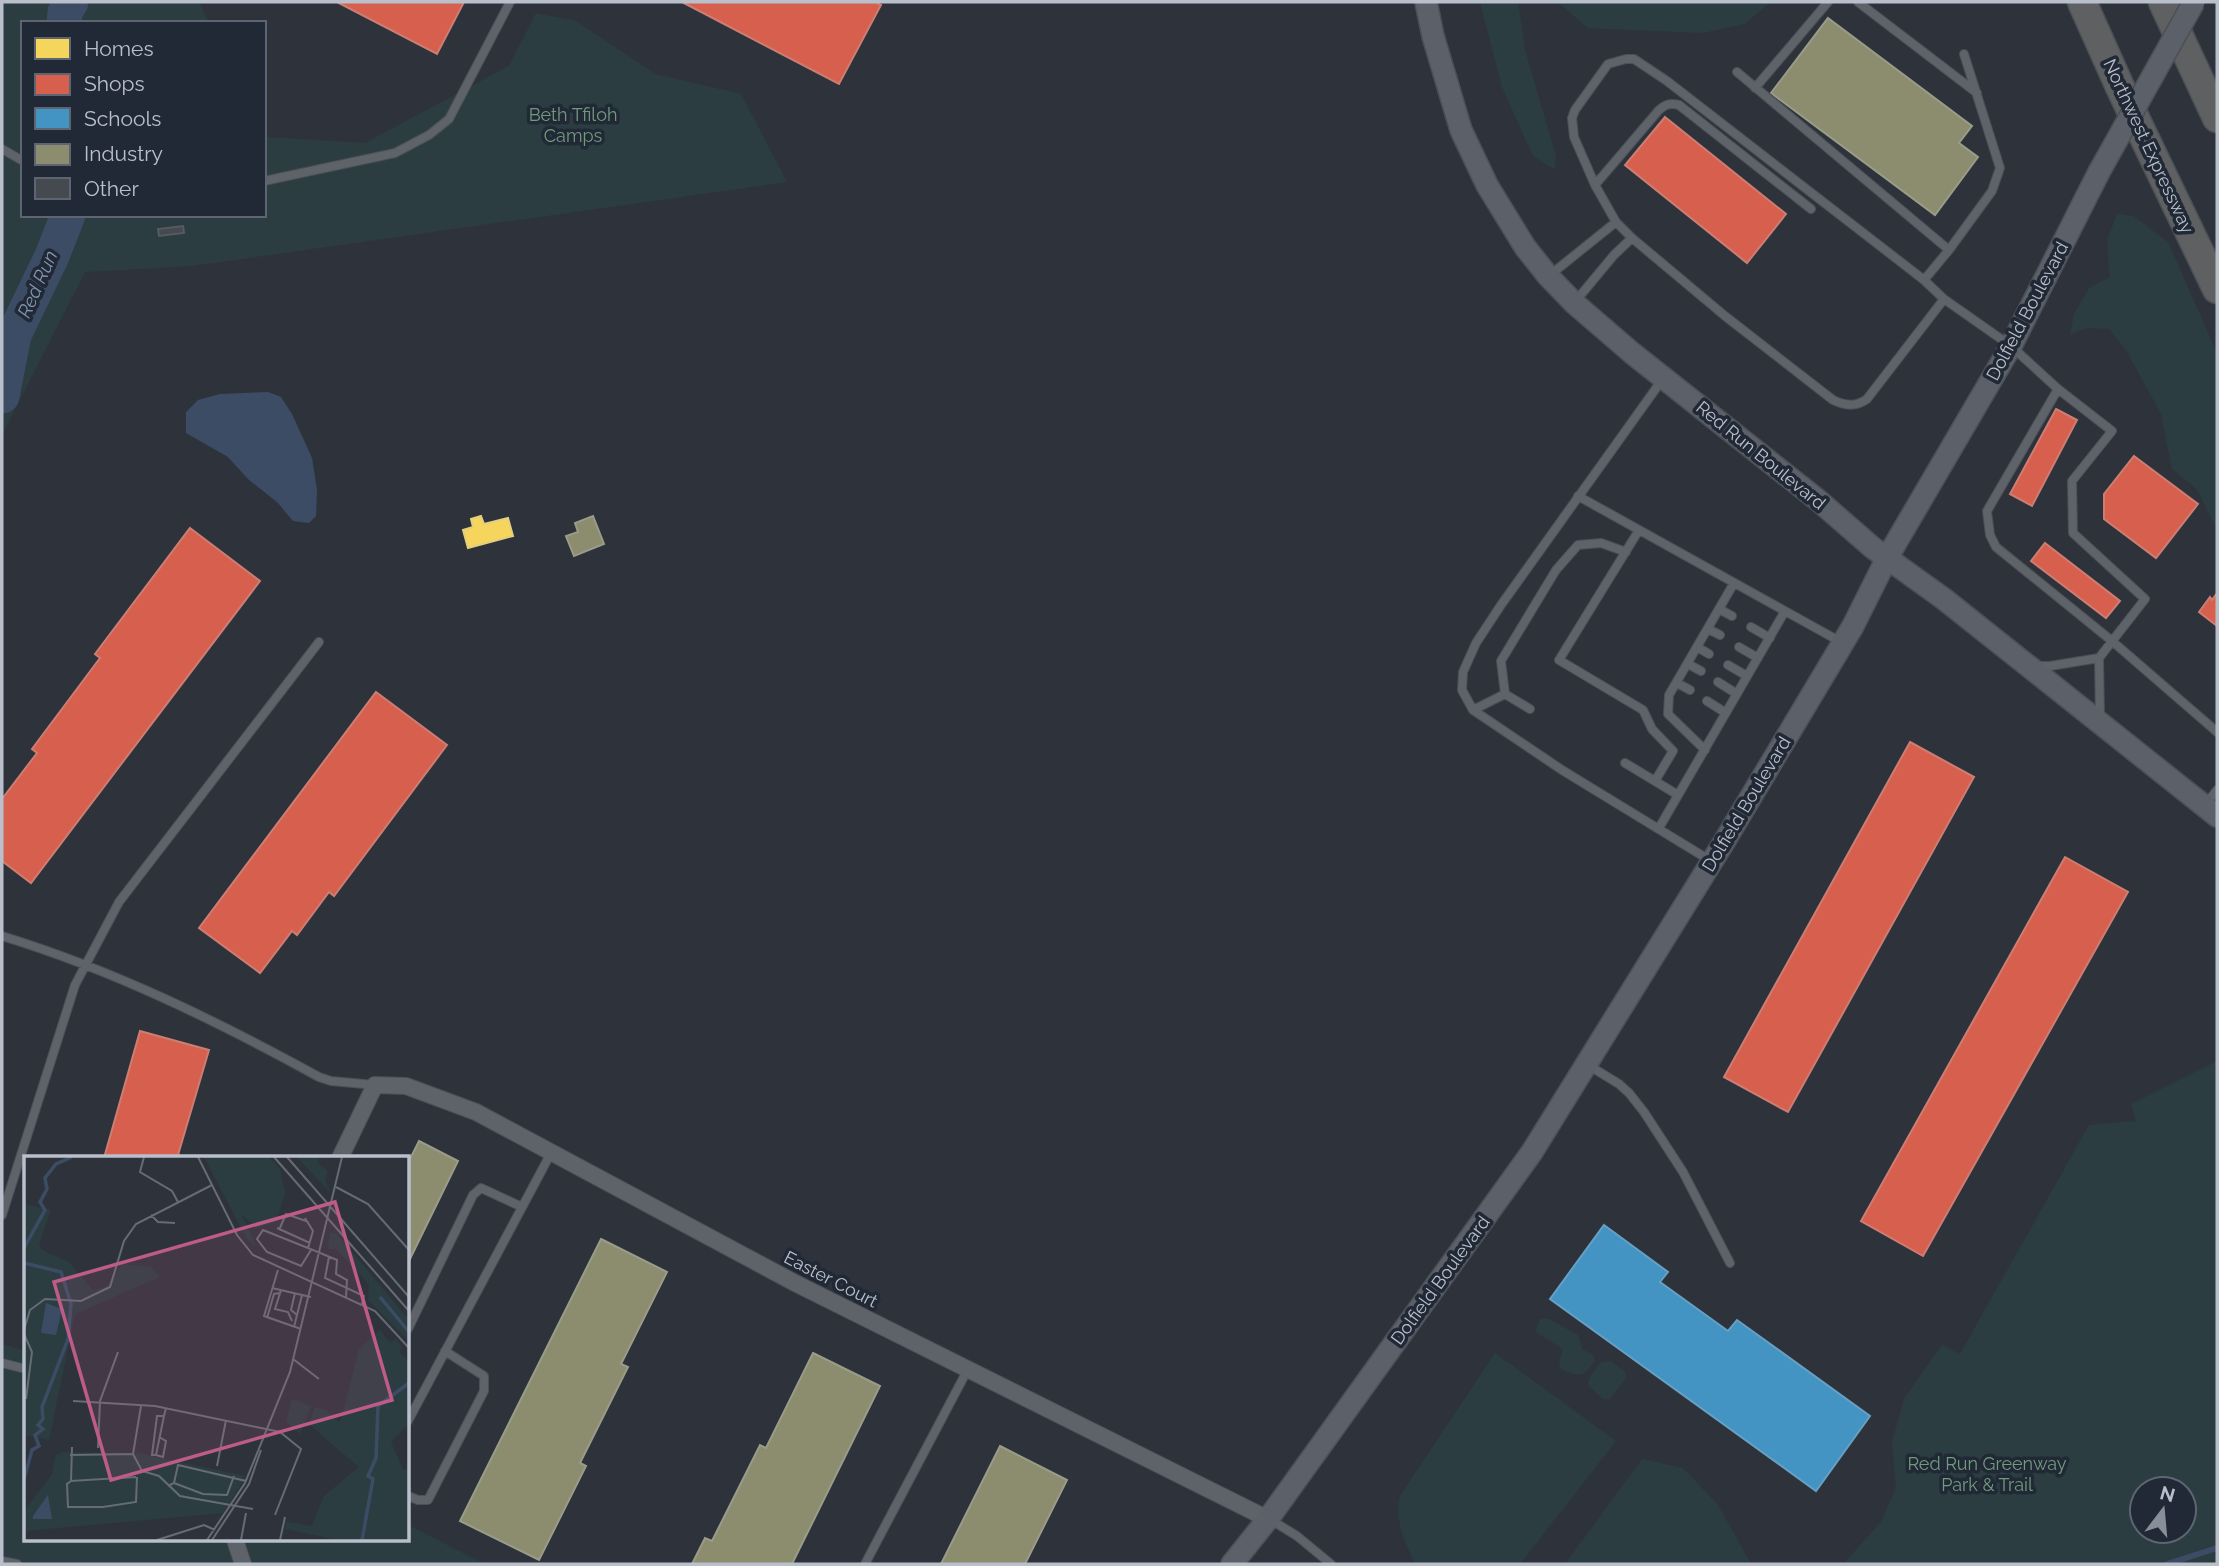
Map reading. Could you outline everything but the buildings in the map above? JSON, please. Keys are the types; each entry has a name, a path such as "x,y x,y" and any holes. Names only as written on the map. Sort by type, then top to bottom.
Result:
{"highway":[{"name":"Northwest Expressway","path":"2082,2 2217,289"},
{"path":"2163,2 2217,118"}],"main road":[{"name":"Red Run Boulevard","path":"1426,2 1433,36 1461,130 1487,185 1507,220 1548,276 1574,303 1632,354 1887,558 1944,599 2100,723 2213,804"},
{"name":"Dolfield Boulevard","path":"1232,1564 1268,1519 1532,1152 1712,861 1843,643 1887,558 2011,346 2099,172 2194,2"}],"street":[{"name":"Easter Court","path":"375,1085 406,1086 476,1112 795,1283 1268,1519"},
{"path":"341,1156 375,1085"},
{"path":"236,1542 243,1564"}],"lane":[{"path":"266,181 395,153 429,135 449,119 510,2"},
{"path":"1755,88 1828,2"},
{"path":"1858,2 1977,93"},
{"path":"1924,280 1992,191 2000,168 1964,54"},
{"path":"1944,299 1867,399 1861,404 1844,405 1833,400 1725,316 1616,222 1595,185 1574,137 1572,118 1575,110 1608,64 1626,59 1649,68 1924,280 1944,299 2011,346 2058,389 2112,431 2071,481 2073,533 2145,600 2099,658 2100,723"},
{"path":"1737,72 1949,250"},
{"path":"1595,185 1659,110 1665,104 1672,104 1679,105 1811,209"},
{"path":"2,149 21,160"},
{"path":"1548,276 1616,222"},
{"path":"1574,303 1614,255 1632,238"},
{"path":"1664,378 1500,605 1476,643 1463,673 1462,690 1473,710 1562,770 1712,861"},
{"path":"2058,389 1987,511 1990,535 1996,547 2217,732"},
{"path":"1578,496 1843,643"},
{"path":"1639,530 1559,660 1643,710 1652,729 1673,751 1655,781"},
{"path":"1505,694 1501,662 1556,570 1578,545 1601,544 1626,552"},
{"path":"1705,750 1668,714 1669,695 1734,583"},
{"path":"1719,609 1732,616"},
{"path":"1659,828 1785,611"},
{"path":"1751,627 1769,638"},
{"path":"1708,629 1720,635"},
{"path":"2,1215 75,985 84,965 120,902 319,642"},
{"path":"1697,647 1709,654"},
{"path":"1740,647 1758,658"},
{"path":"2030,666 2050,666 2099,658"},
{"path":"1688,664 1700,671"},
{"path":"1728,665 1747,676"},
{"path":"1718,682 1737,694"},
{"path":"1677,683 1689,690"},
{"path":"1473,710 1505,694"},
{"path":"1505,694 1530,709"},
{"path":"1707,701 1726,713"},
{"path":"1625,764 1678,795"},
{"path":"2,936 84,965 177,1003 319,1077 331,1081 375,1085"},
{"path":"1586,1063 1619,1084 1644,1112 1684,1172 1730,1262"},
{"path":"410,1417 551,1153"},
{"path":"410,1325 473,1195 481,1188 522,1207"},
{"path":"410,1497 428,1500 484,1391 484,1376 445,1351"},
{"path":"2,1363 24,1368"},
{"path":"865,1564 968,1369"},
{"path":"1268,1519 1297,1536 1331,1564"},
{"path":"2,1561 17,1564"}],"green space":[{"name":"Beth Tfiloh Camps","path":"2,2 199,2 208,21 21,21 21,217 266,217 266,136 365,143 509,66 536,13 576,21 655,74 741,94 787,182 192,266 85,272 2,435"},
{"path":"1480,2 1518,2 1525,50 1556,156 1554,169 1533,156 1502,87"},
{"path":"1558,2 1771,2 1744,24 1703,33 1588,28"},
{"path":"2117,214 2133,216 2168,242 2217,353 2217,527 2197,489 2172,469 2161,414 2126,350 2109,329 2087,328 2070,335 2074,314 2089,288 2110,277 2107,240"},
{"name":"Red Run Greenway Park & Trail","path":"2217,1061 2217,1564 1843,1564 1881,1522 1896,1488 1892,1442 1904,1399 1942,1345 1960,1354 2089,1125 2136,1121 2131,1104"},
{"path":"1541,1319 1549,1319 1578,1335 1582,1349 1593,1355 1595,1360 1584,1373 1576,1374 1560,1368 1563,1349 1536,1332"},
{"path":"2,1344 24,1350 24,1542 410,1542 410,1526 485,1564 2,1564"},
{"path":"1495,1353 1616,1441 1520,1564 1415,1564 1399,1522 1400,1496"},
{"path":"1611,1361 1625,1372 1626,1378 1610,1399 1603,1399 1588,1385 1589,1379 1600,1363"},
{"path":"1642,1459 1683,1468 1718,1505 1751,1564 1565,1564"}],"water":[{"path":"268,392 281,397 292,414 312,458 317,490 316,516 309,523 293,521 278,503 248,479 228,457 186,433 186,412 198,400 220,394"}],"waterway":[{"name":"Red Run","path":"64,21 65,12 71,2"},
{"name":"Red Run","path":"2,396 14,335 52,256 67,217"},
{"path":"2167,1564 2217,1548"}]}
